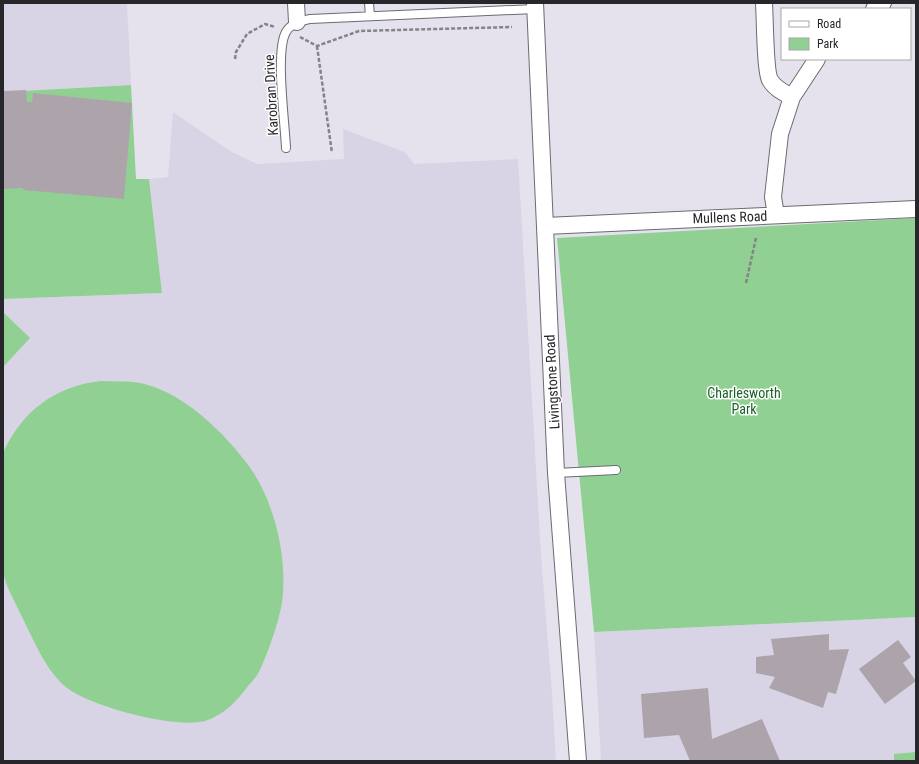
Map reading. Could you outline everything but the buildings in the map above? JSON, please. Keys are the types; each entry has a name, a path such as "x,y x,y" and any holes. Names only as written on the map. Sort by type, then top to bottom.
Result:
{"street":[{"path":"292,26 296,3"},
{"path":"764,3 767,64 770,80 776,88 792,97"},
{"name":"Livingstone Road","path":"535,6 556,473 578,761"},
{"path":"776,216 773,197 780,134 792,97 815,60"},
{"name":"Mullens Road","path":"545,226 776,216 916,208"}],"lane":[{"path":"369,3 370,16"},
{"path":"292,26 310,19 535,6"},
{"name":"Karobran Drive","path":"286,148 281,64 282,42 292,26"},
{"path":"556,473 616,470"}],"path":[{"path":"235,60 236,52 247,34 265,24 292,26 317,46 332,153"},
{"path":"317,46 359,31 512,27"},
{"path":"746,283 756,238"}],"shaded area":[{"path":"3,3 127,3 131,85 3,92"},
{"path":"173,112 230,151 257,164 344,159 343,129 405,152 414,164 518,159 541,555 556,761 3,761 3,299 162,293 149,179 168,177"},
{"path":"916,617 916,761 601,761 594,632"}],"green space":[{"path":"131,85 136,179 149,179 162,293 3,299 3,92"},
{"name":"Charlesworth Park","path":"916,218 916,617 594,632 557,238"},
{"path":"3,312 30,338 3,367"},
{"path":"101,381 143,383 176,397 202,416 226,438 246,462 264,491 276,524 282,559 283,593 280,612 270,644 259,672 239,697 230,707 205,721 191,723 174,722 134,715 95,702 67,688 52,673 46,664 10,593 6,582 2,561 3,453 20,425 30,413 42,403 69,388"},
{"path":"916,752 916,761 894,761 894,754"}]}
